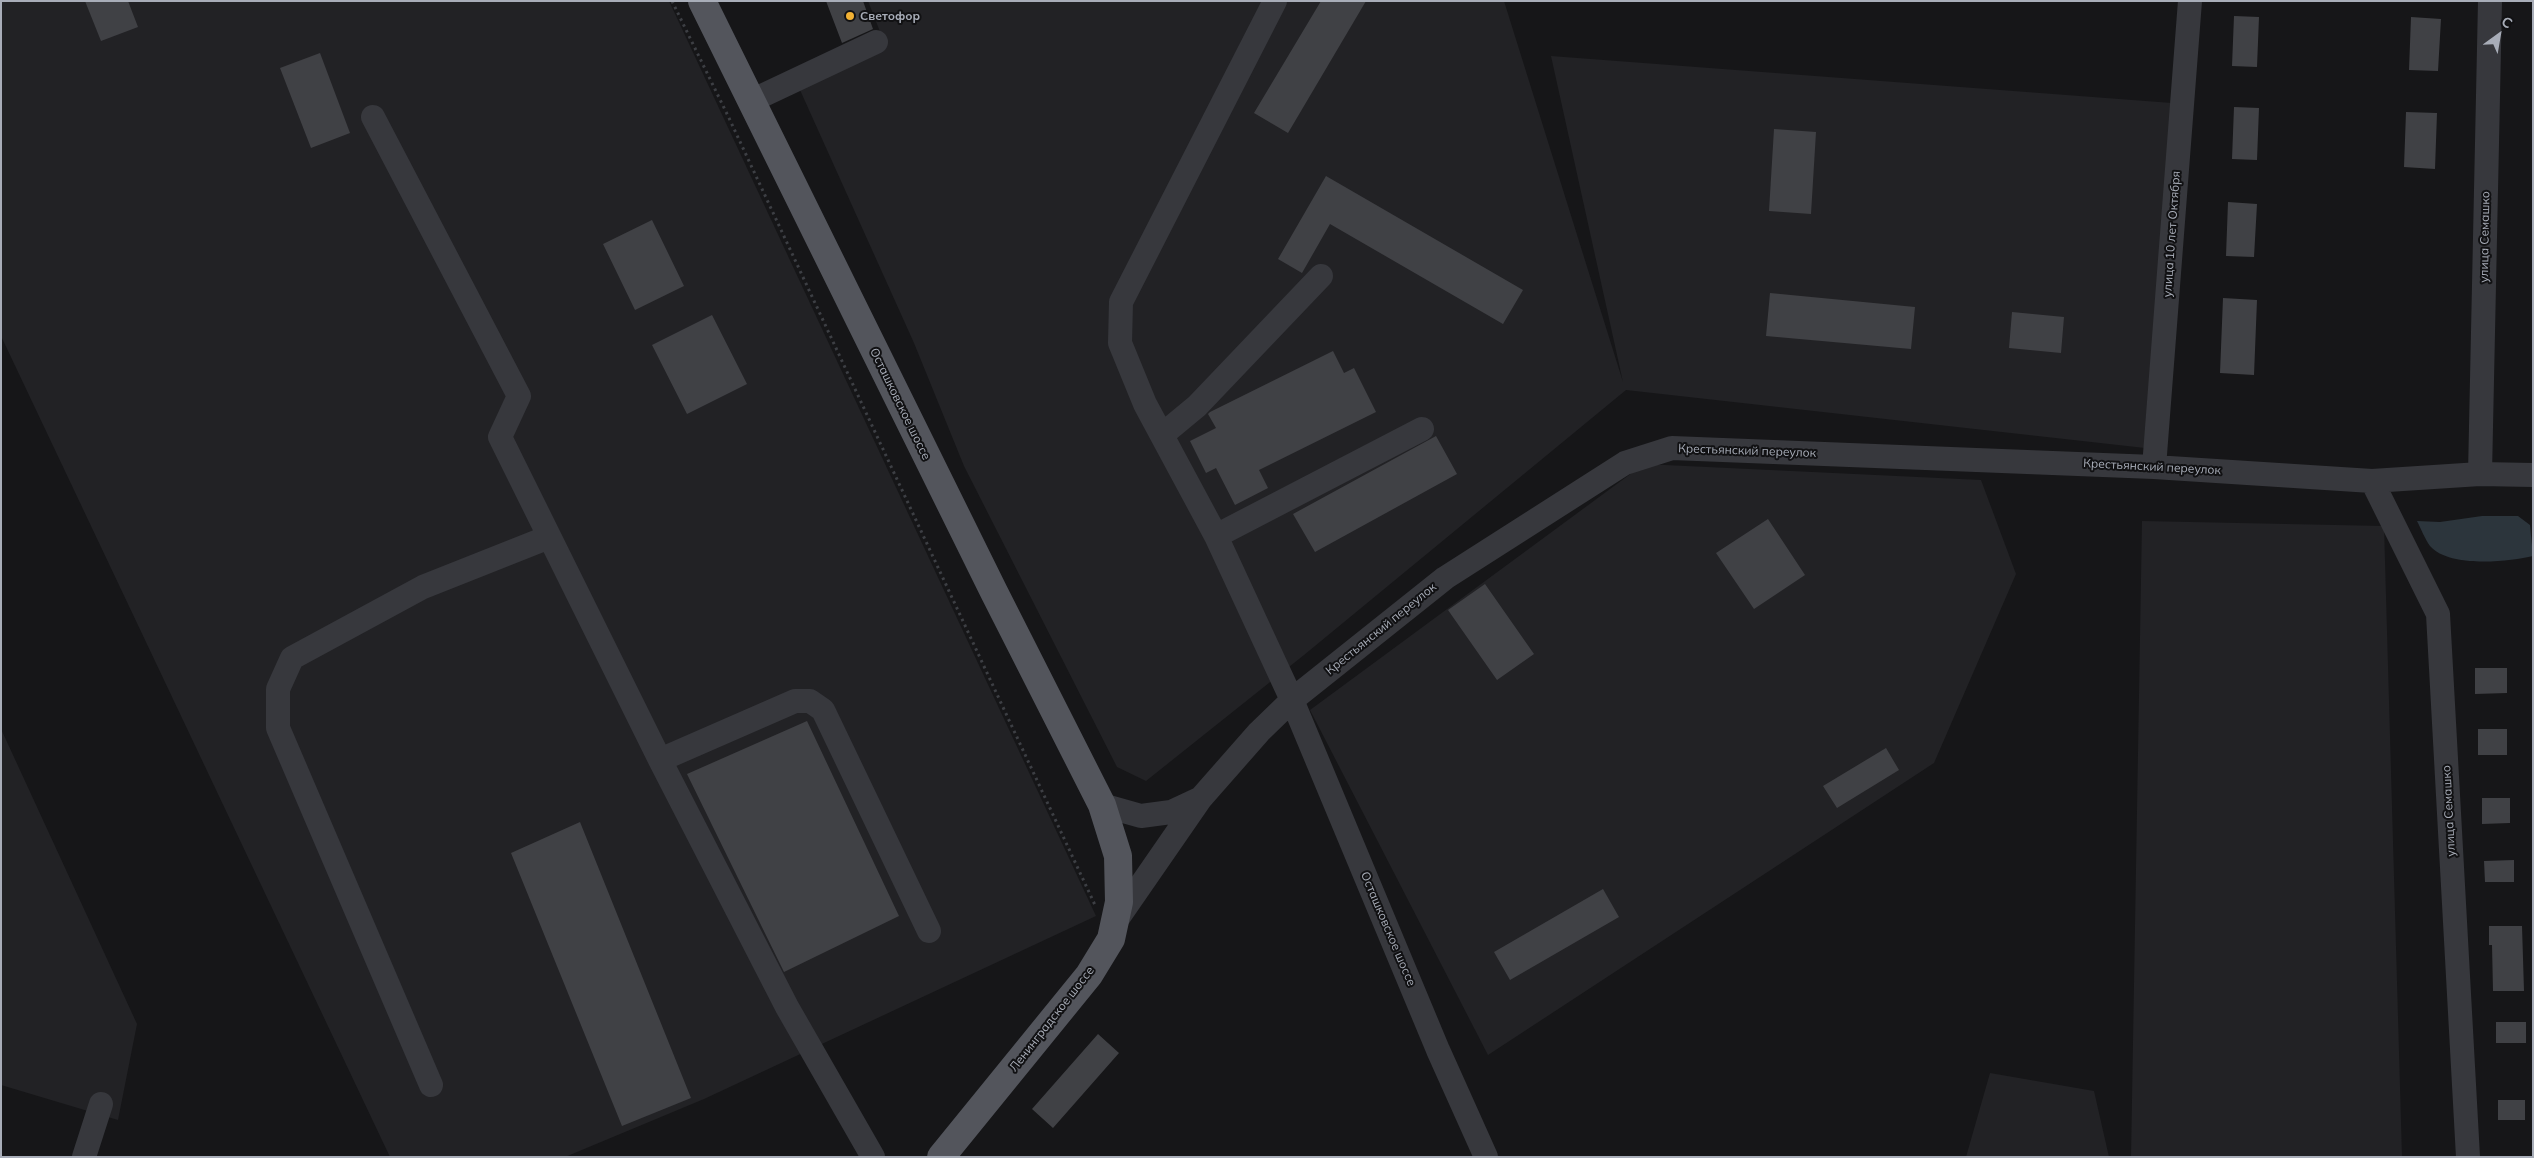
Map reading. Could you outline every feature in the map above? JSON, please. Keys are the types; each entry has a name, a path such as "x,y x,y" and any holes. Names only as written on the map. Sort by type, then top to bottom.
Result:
{"main road":[{"name":"Осташковское шоссе","path":"702,1 994,592 1102,804"},
{"name":"Ленинградское шоссе","path":"941,1157 1089,975 1114,930 1120,880 1118,856 1102,804"}],"street":[{"name":"Осташковское шоссе","path":"1275,1 1121,302 1120,343 1145,404 1216,536 1292,700 1486,1157"},
{"name":"улица 10 лет Октября","path":"2154,467 2190,1"},
{"name":"улица Семашко","path":"2480,474 2490,1"},
{"path":"751,101 876,42"},
{"path":"373,117 519,396 500,437 660,760 787,1007 873,1157"},
{"path":"1162,435 1197,406 1321,276"},
{"path":"1216,536 1422,429"},
{"name":"Крестьянский переулок","path":"1114,930 1200,798 1259,732 1292,700 1445,578 1624,463 1672,448 2154,467 2372,481 2480,474 2533,475"},
{"name":"улица Семашко","path":"2372,481 2438,614 2468,1157"},
{"path":"431,1085 278,728 278,689 292,658 322,640 423,587 549,537"},
{"path":"660,760 794,700 810,701 823,710 929,931"},
{"path":"1102,804 1141,816 1170,812 1200,798"},
{"path":"84,1157 101,1104"}],"path":[{"path":"672,1 729,118 1022,752 1114,930"}],"shaded area":[{"path":"1,1 669,1 1096,916 704,1099 565,1157 390,1157 1,336"},
{"path":"868,1 1504,1 1623,382 1551,56 2172,103 2145,448 1626,390 1304,655 1146,781 1117,767 964,466 914,343 800,90 886,47"},
{"path":"1644,464 1981,480 2016,574 1934,763 1488,1055 1310,710"},
{"path":"2482,516 2518,516 2530,525 2533,556 2479,562 2451,558 2439,553 2430,546 2417,521 2440,522"},
{"path":"2142,521 2384,526 2402,1157 2131,1157"},
{"path":"1,729 137,1024 118,1120 1,1085"},
{"path":"1990,1073 2094,1091 2109,1157 1966,1157"}],"building":[{"path":"85,1 128,1 138,27 101,41"},
{"name":"Светофор","path":"826,1 863,1 873,29 842,43"},
{"path":"1321,1 1366,1 1288,133 1254,113"},
{"path":"2234,16 2259,17 2257,67 2232,66"},
{"path":"2411,17 2441,19 2438,71 2409,70"},
{"path":"320,53 350,133 311,148 280,68"},
{"path":"2234,107 2259,108 2257,160 2232,159"},
{"path":"2406,112 2437,113 2435,169 2404,167"},
{"path":"1774,129 1816,132 1811,214 1769,211"},
{"path":"1326,176 1523,290 1503,324 1330,224 1302,273 1278,259"},
{"path":"2228,202 2257,204 2254,257 2226,256"},
{"path":"652,220 684,286 635,310 603,244"},
{"path":"1770,293 1915,307 1911,349 1766,336"},
{"path":"2223,298 2257,300 2254,375 2220,373"},
{"path":"2012,312 2064,317 2061,353 2009,348"},
{"path":"712,315 747,384 687,414 652,345"},
{"path":"1333,351 1344,373 1354,368 1376,412 1259,470 1268,488 1235,505 1216,468 1206,473 1190,441 1216,428 1208,414 1210,412"},
{"path":"1436,436 1457,474 1315,552 1293,514"},
{"path":"1768,519 1805,575 1754,609 1716,553"},
{"path":"1485,584 1534,654 1497,680 1448,610"},
{"path":"2475,668 2507,668 2507,693 2475,694"},
{"path":"807,721 899,916 784,972 687,774"},
{"path":"2478,729 2507,729 2507,755 2478,755"},
{"path":"1886,748 1899,770 1837,808 1823,786"},
{"path":"2482,798 2510,798 2510,823 2482,824"},
{"path":"580,822 691,1098 622,1126 511,853"},
{"path":"2514,860 2514,882 2485,882 2484,861"},
{"path":"1603,889 1619,917 1510,980 1494,952"},
{"path":"2489,926 2522,926 2524,991 2493,991 2492,945 2489,945"},
{"path":"2496,1022 2526,1022 2526,1043 2496,1043"},
{"path":"1098,1034 1119,1053 1053,1128 1032,1109"},
{"path":"2498,1100 2525,1100 2525,1120 2498,1120"}],"place":[{"name":"Светофор","path":"850,16"}]}
